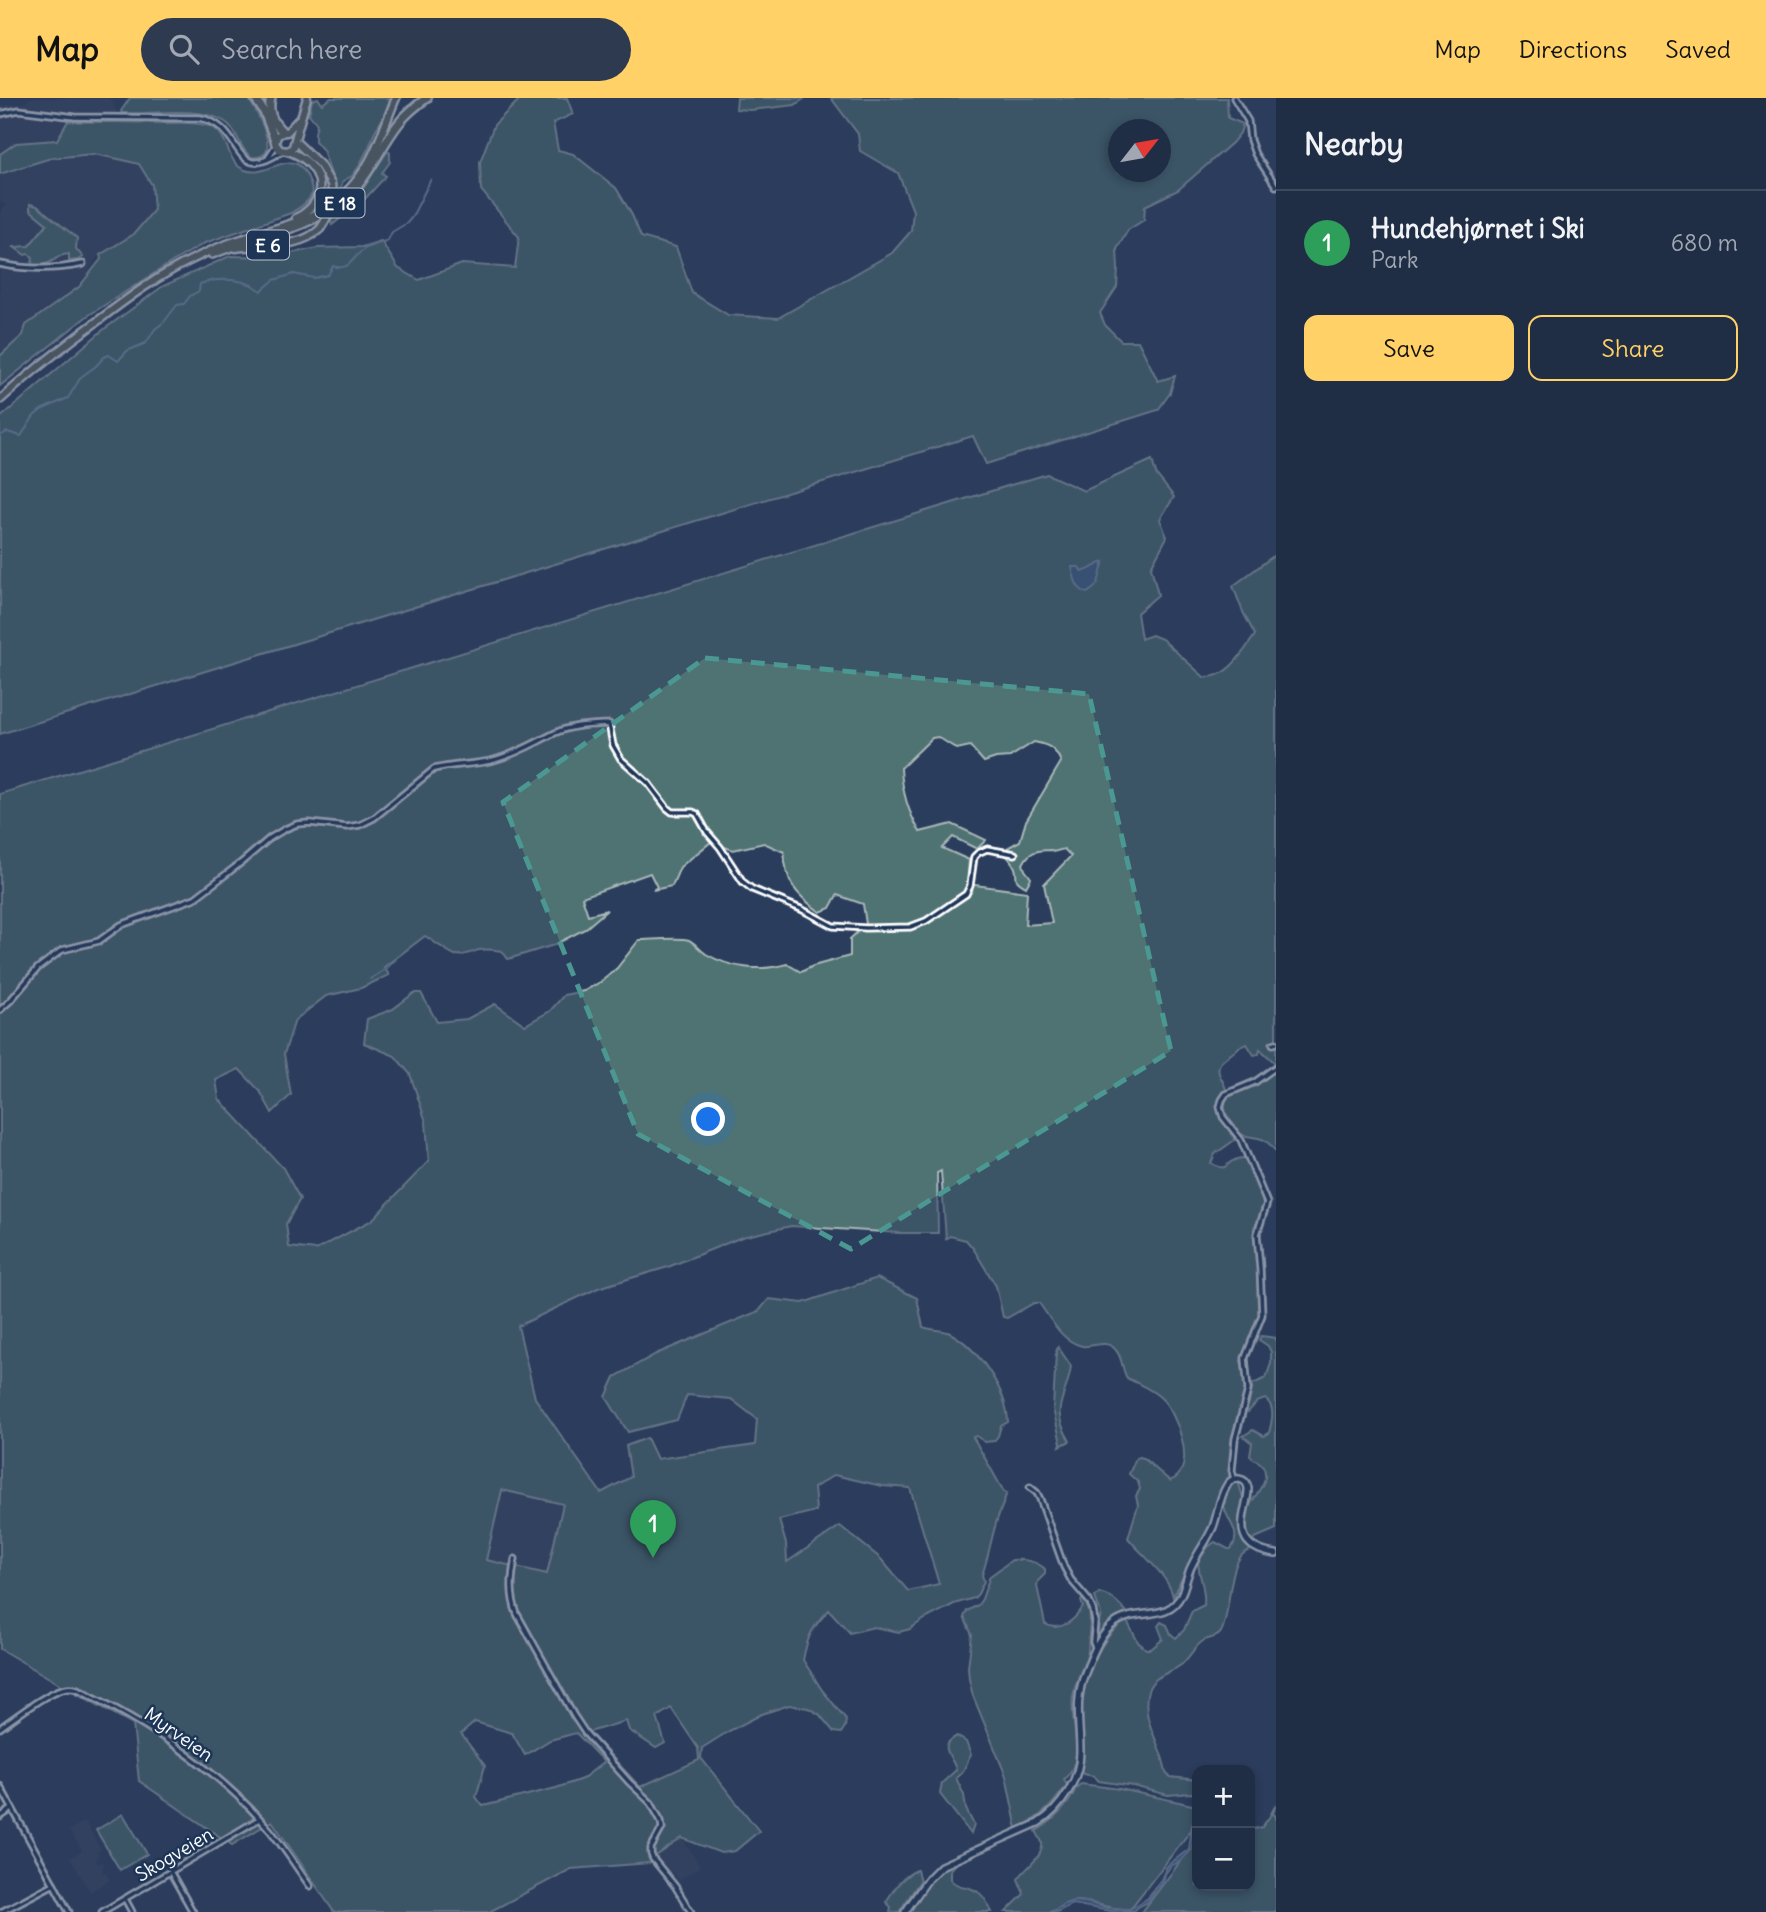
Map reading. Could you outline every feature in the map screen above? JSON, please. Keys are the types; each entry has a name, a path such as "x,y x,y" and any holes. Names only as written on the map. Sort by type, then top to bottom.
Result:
{"highway":[{"name":"E 6","path":"255,98 280,147 303,157 310,165 318,181 320,193 309,211 269,230"},
{"name":"E 6","path":"212,254 246,246 296,243 320,229 327,217 331,206 331,184 320,165 295,139 276,126 270,113 271,98"},
{"path":"299,122 277,136 280,147 293,147 307,98"},
{"name":"E 18","path":"0,402 64,346 155,279 212,250 298,222 342,196 374,155 397,98"},
{"name":"E 18","path":"0,402 142,292 183,267 321,215 345,199 362,180 400,122 427,98"}],"main road":[{"path":"905,1912 928,1879 941,1866 1033,1826 1059,1804 1073,1782 1078,1766 1078,1696 1096,1648 1117,1621 1132,1615 1164,1611 1177,1601 1192,1563 1213,1528 1226,1486 1234,1479 1242,1480 1248,1487 1242,1524 1247,1542 1259,1551 1276,1554"}],"street":[{"path":"1234,98 1248,121 1255,154 1276,186"},
{"path":"0,114 27,110 75,117 194,117 219,125 247,160 258,163 266,161 280,147"},
{"path":"266,161 280,147"},
{"path":"0,264 41,270 83,264"},
{"path":"0,1010 38,968 62,950 99,941 121,925 195,898 285,829 310,823 347,827 360,825 374,818 433,769 491,761 520,752 575,726 609,724 613,745 621,759 648,783 667,808 697,814 743,882 833,926 910,927 926,921 966,894 970,886 974,857 978,853 987,849 1015,854"},
{"path":"1234,1479 1232,1474 1235,1438 1247,1395 1245,1358 1262,1311 1257,1234 1267,1203 1241,1140 1222,1114 1221,1104 1226,1094 1255,1082 1276,1067"},
{"path":"1030,1487 1040,1499 1066,1572 1091,1605 1095,1617 1093,1642 1096,1648"},
{"path":"515,1559 511,1588 517,1615 586,1734 651,1803 662,1821 662,1828 650,1854 691,1912"},
{"name":"Myrveien","path":"0,1728 58,1690 81,1690 127,1716 218,1779 259,1819 310,1886"},
{"path":"0,1786 69,1912"},
{"path":"0,1816 12,1809"},
{"name":"Skogveien","path":"102,1912 259,1819"},
{"path":"171,1873 193,1912"},
{"path":"1,1912 54,1884"},
{"path":"125,1899 132,1912"}],"highlighted area":[{"path":"705,658 1089,694 1171,1051 851,1249 638,1134 503,802"}],"shaded area":[{"path":"31,98 110,98 118,114 68,121 57,140 16,143 0,154 0,106 24,103"},
{"path":"94,154 139,164 153,185 154,211 134,234 97,257 79,287 26,325 23,335 0,356 0,213 6,205 0,201 0,174 51,158"},
{"path":"1104,562 1096,586 1087,593 1080,589 1072,567 1079,567 1082,572"},
{"path":"502,1490 563,1503 547,1574 486,1560"},
{"path":"85,1821 101,1850 97,1852 99,1857 95,1859 98,1864 102,1862 102,1871 106,1872 110,1880 90,1892 70,1858 82,1851 69,1830"},
{"path":"1192,1825 1191,1850 1170,1867 1163,1883 1148,1902 1134,1911 1110,1911 1072,1904 1052,1912 1075,1901 1107,1908 1130,1909 1148,1898 1167,1866 1189,1849"},
{"path":"682,1838 700,1866 679,1881 672,1871 667,1873 656,1856"}],"green space":[{"path":"130,98 248,98 266,134 266,151 261,156 251,157 230,126 221,119 208,115 179,112 122,113"},
{"path":"318,98 322,104 331,98 391,98 358,168 352,176 343,181 337,192 323,150 315,141 317,124 309,114 312,100"},
{"path":"521,98 567,98 573,114 553,123 558,150 573,154 616,188 641,237 676,247 692,293 728,315 778,318 892,253 911,231 913,211 898,173 860,151 858,134 831,98 1227,98 1228,118 1243,124 1232,143 1178,190 1145,206 1144,220 1128,230 1117,249 1117,287 1100,313 1105,325 1121,341 1138,341 1158,381 1175,376 1170,393 1158,410 986,464 973,436 0,734 0,418 103,330 163,286 230,256 271,257 318,248 362,247 381,241 398,268 419,280 462,264 515,268 519,237 481,190 480,162 494,125"},
{"path":"737,98 805,98 795,105 751,110 736,109"},
{"path":"68,121 188,123 209,126 219,132 239,167 254,171 281,164 296,164 303,169 309,180 312,194 305,204 291,213 205,243 172,262 86,317 0,386 0,356 23,335 26,325 79,287 101,259 100,255 134,234 154,210 152,185 139,164 123,160 94,154 51,158 0,174 0,154 16,143 57,140"},
{"path":"388,151 390,162 382,173 386,176 364,200 332,225 335,214 357,197"},
{"path":"30,204 37,206 77,238 76,249 83,257 69,261 69,254 66,254 46,264 32,265 33,257 14,247 29,246 47,224 30,210"},
{"path":"1152,460 1156,474 1174,497 1160,519 1167,537 1151,567 1158,595 1137,613 1141,639 1152,635 1162,639 1204,677 1212,677 1227,670 1255,635 1233,586 1276,554 1276,1064 1260,1049 1259,1054 1254,1055 1247,1044 1239,1047 1219,1065 1219,1073 1226,1090 1218,1111 1236,1139 1215,1154 1211,1163 1223,1168 1236,1159 1245,1158 1264,1199 1264,1210 1254,1227 1260,1312 1241,1361 1246,1393 1234,1434 1230,1478 1222,1487 1209,1532 1191,1560 1173,1597 1161,1574 1128,1538 1138,1505 1136,1496 1140,1489 1138,1482 1129,1474 1136,1458 1143,1458 1170,1481 1179,1475 1183,1466 1182,1441 1173,1416 1157,1395 1127,1378 1114,1348 1106,1344 1082,1346 1068,1339 1057,1329 1039,1303 1034,1303 1007,1318 1003,1317 996,1286 973,1248 966,1240 950,1236 946,1239 941,1171 937,1173 938,1233 791,1226 742,1237 668,1267 598,1288 518,1326 535,1398 601,1493 631,1477 626,1446 647,1438 657,1459 755,1445 757,1419 731,1399 687,1395 677,1420 628,1432 606,1397 615,1377 656,1354 759,1311 769,1299 803,1303 877,1278 917,1298 923,1327 950,1333 971,1349 997,1384 1006,1410 1008,1422 1001,1426 994,1441 985,1442 973,1437 1007,1493 995,1525 982,1575 984,1581 974,1598 954,1604 910,1629 899,1632 874,1627 850,1633 829,1610 811,1633 803,1660 822,1690 846,1719 841,1733 834,1732 819,1714 808,1708 789,1705 762,1714 702,1748 701,1758 759,1831 735,1851 721,1853 682,1838 650,1863 571,1869 489,1912 334,1912 272,1821 232,1845 139,1781 133,1724 0,1649 0,794 1047,474 1084,491","holes":["938,737 957,749 970,746 984,762 1010,757 1034,742 1048,746 1056,753 1061,762 1026,821 1020,841 1004,852 1014,866 1017,880 1026,887 1031,878 1023,864 1031,854 1042,850 1053,852 1064,849 1071,856 1044,884 1052,923 1025,925 1027,892 967,884 969,860 942,848 953,837 977,849 986,840 952,824 920,832 906,801 901,768 932,738","711,842 733,850 764,843 784,852 793,887 811,906 820,912 830,908 837,895 863,904 866,924 850,939 850,956 801,972 787,964 756,968 725,963 685,939 639,940 617,968 602,981 584,991 564,995 550,1011 525,1025 495,1004 467,1019 437,1022 421,993 414,993 393,1009 367,1019 364,1043 395,1056 410,1074 426,1122 429,1161 372,1220 316,1250 289,1247 286,1224 300,1199 283,1168 219,1099 216,1080 239,1069 260,1091 272,1113 291,1095 284,1054 295,1020 326,996 361,988 389,975 384,967 425,936 455,955 490,950 502,951 508,959 554,945 585,929 607,910 588,915 582,897 650,873 657,887 653,890 672,886 680,867","834,1475 882,1486 910,1488 939,1584 908,1591 880,1558 840,1526 787,1562 786,1544 779,1520 816,1511 814,1488","502,1490 563,1504 547,1574 486,1560","671,1708 698,1748 699,1760 640,1787 589,1732 626,1721 629,1730 656,1748 665,1743 657,1717","475,1722 512,1733 525,1755 550,1740 576,1733 604,1762 582,1779 483,1806 476,1797 485,1766 461,1734"]},
{"path":"1276,1069 1276,1152 1264,1140 1240,1134 1227,1116 1225,1105 1229,1094"},
{"path":"1261,1336 1276,1338 1276,1529 1255,1538 1253,1543 1246,1531 1245,1520 1265,1475 1263,1466 1250,1456 1252,1443 1243,1436 1253,1430 1264,1436 1269,1433 1271,1424 1271,1406 1265,1399 1257,1402 1248,1412 1246,1410 1253,1384 1266,1378 1271,1363 1271,1352 1268,1346 1259,1340"},
{"path":"1058,1347 1071,1366 1060,1411 1060,1419 1070,1441 1060,1446 1053,1409"},
{"path":"1234,1482 1239,1484 1244,1501 1239,1529 1244,1543 1251,1550 1243,1554 1237,1562 1220,1634 1203,1641 1181,1665 1153,1682 1146,1702 1149,1723 1166,1773 1170,1777 1192,1779 1192,1793 1168,1795 1099,1781 1094,1776 1083,1774 1082,1699 1094,1660 1109,1636 1127,1621 1138,1642 1146,1649 1151,1649 1163,1639 1158,1626 1161,1622 1167,1625 1176,1638 1184,1630 1192,1611 1204,1605 1198,1562 1215,1542 1231,1549 1235,1538 1234,1528 1224,1506 1226,1495"},
{"path":"1012,1560 1030,1561 1045,1569 1045,1574 1037,1586 1045,1624 1056,1627 1067,1624 1083,1607 1083,1599 1090,1621 1088,1653 1073,1697 1076,1751 1071,1771 1064,1779 1067,1785 1045,1811 1017,1829 1006,1776 973,1696 968,1667 972,1635 964,1617 967,1611 978,1605 982,1599 990,1576"},
{"path":"1099,1593 1112,1598 1127,1612 1110,1623 1098,1636 1101,1614 1095,1597"},
{"path":"957,1736 966,1742 971,1755 956,1778 974,1825 971,1834 940,1794 942,1783 956,1770 947,1748"},
{"path":"1081,1784 1120,1789 1192,1805 1191,1830 1130,1909 1076,1901 1050,1912 1006,1912 1024,1894 1018,1879 1037,1858 1042,1848 1036,1831 1060,1812"},
{"path":"1276,1804 1273,1814 1276,1816 1276,1912 1142,1912 1192,1847 1192,1891 1255,1891 1255,1829 1262,1827"},
{"path":"123,1814 147,1854 120,1870 96,1830"},
{"path":"957,1861 950,1870 950,1879 980,1894 992,1912 907,1912 935,1876"},
{"path":"917,1870 920,1881 899,1912 890,1912 891,1907 886,1902 889,1897 903,1879"}],"waterway":[{"path":"0,436 7,432 21,436 34,416 68,398 81,377 104,357 109,355 118,361 127,351 146,343 177,305 184,304 190,296 199,291 200,284 215,280 232,280 248,283 261,291 274,280 294,274 314,278 328,275 333,266 348,265 361,251 388,240 392,232 407,223 431,179"},
{"path":"370,979 396,959"}],"place":[{"name":"Hundehjørnet i Ski","path":"653,1558"}]}
